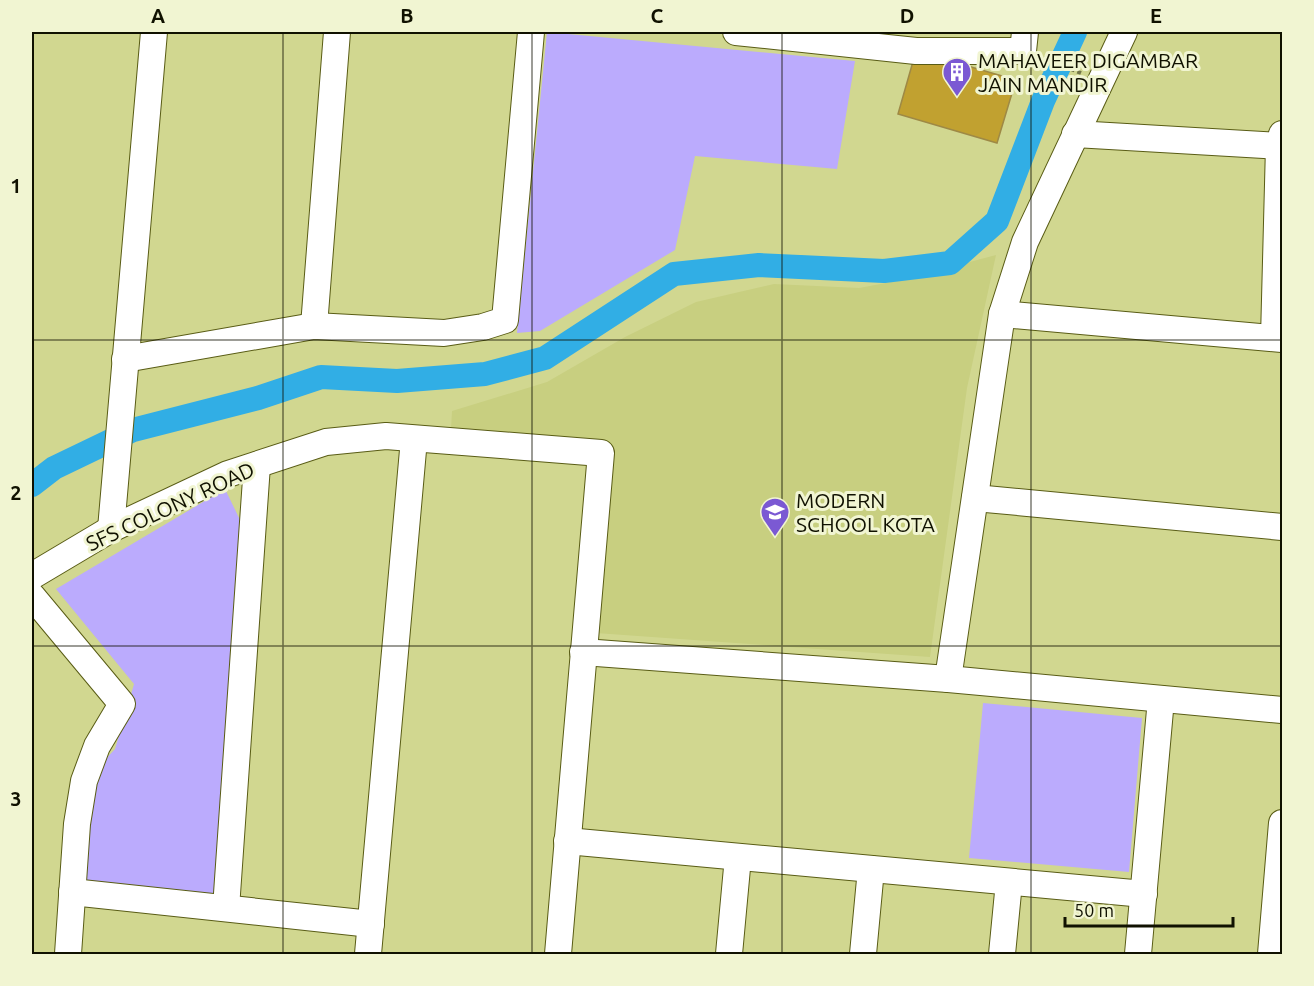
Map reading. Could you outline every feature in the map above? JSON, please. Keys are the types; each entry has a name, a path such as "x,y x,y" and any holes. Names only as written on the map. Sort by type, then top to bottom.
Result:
{"street":[{"path":"111,529 154,32"},
{"path":"314,326 337,32"},
{"path":"125,359 314,326 444,333 483,327 505,320 531,32"},
{"path":"736,32 916,51 1023,51 1025,32"},
{"path":"948,680 1002,314 1024,242 1124,32"},
{"path":"1002,314 1278,339 1281,140 1075,134"},
{"name":"SFS COLONY ROAD","path":"32,576 111,529 228,474 326,442 386,436 601,453 584,652"},
{"path":"368,954 414,439"},
{"path":"226,908 257,465"},
{"path":"975,498 1282,527"},
{"path":"32,596 123,704 97,746 84,781 77,824 68,954"},
{"path":"558,954 584,652 948,680 1282,710"},
{"path":"1138,954 1161,699"},
{"path":"1271,954 1282,823"},
{"path":"567,841 1144,894"},
{"path":"729,954 738,856"},
{"path":"863,954 871,869"},
{"path":"1002,954 1009,882"},
{"path":"72,892 370,924"}],"path":[{"path":"1039,56 1077,71"}],"shaded area":[{"path":"547,32 855,61 837,169 695,156 675,250 540,331 517,333"},
{"name":"MODERN SCHOOL KOTA","path":"996,255 967,388 930,657 596,633 611,443 451,429 452,411 547,382 625,337 696,302 774,284 859,288 902,280"},
{"path":"225,489 242,524 217,896 84,883 92,796 103,762 115,749 134,684 56,589"},
{"path":"983,703 1142,718 1129,872 969,858"}],"building":[{"name":"MAHAVEER DIGAMBAR JAIN MANDIR","path":"916,51 1016,80 997,143 898,114"}],"waterway":[{"path":"32,485 54,468 133,430 258,398 321,377 397,381 485,374 545,358 674,274 759,265 884,271 950,263 997,221 1043,101 1075,32"}],"place":[{"name":"MAHAVEER DIGAMBAR JAIN MANDIR","path":"957,98"},
{"name":"MODERN SCHOOL KOTA","path":"775,538"}]}
